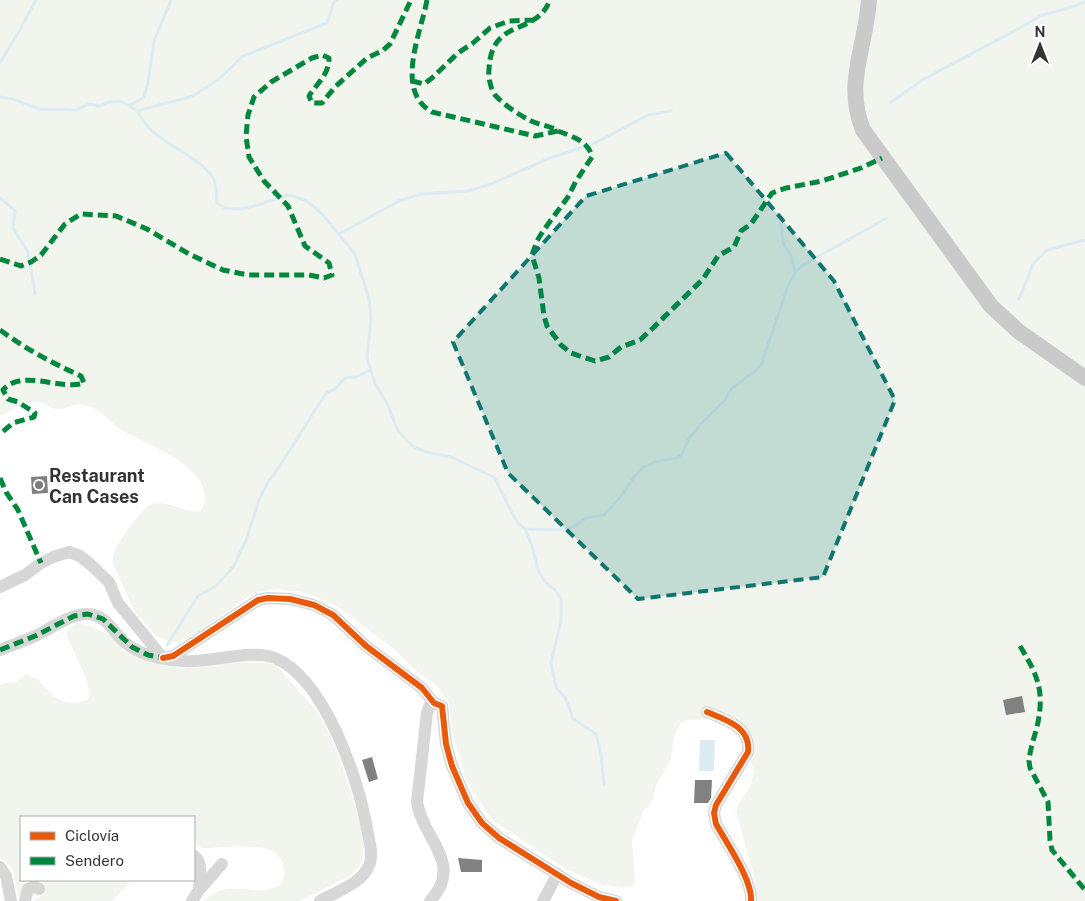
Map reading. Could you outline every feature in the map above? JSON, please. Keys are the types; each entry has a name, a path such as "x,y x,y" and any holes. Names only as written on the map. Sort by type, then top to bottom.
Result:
{"main road":[{"path":"868,0 854,96 863,130 991,306 1018,331 1085,378"}],"street":[{"path":"0,588 25,576 41,563 53,557 69,552 80,556 109,582 118,603 163,658"},
{"path":"163,658 173,656 258,600 268,598 290,600 314,605 333,615 366,646 422,688 434,702 440,704 444,709 448,756 460,787 478,818 499,838 558,875 600,897 616,901"},
{"path":"0,650 35,636 74,616 88,614 103,619 132,647 148,655 192,661 262,655 275,657 286,664 299,675 327,712 352,770 364,807 371,852 370,862 361,877 320,901"},
{"path":"430,901 438,893 441,886 443,863 438,848 419,814 417,802 428,710 434,702"},
{"path":"707,712 736,724 744,734 749,745 748,752 716,804 714,814 716,824 748,882 752,894 751,901"},
{"path":"195,857 200,865 196,896"},
{"path":"196,896 222,864"},
{"path":"0,867 6,876 11,901"},
{"path":"543,901 558,875"},
{"path":"25,901 28,889 34,886 39,889"}],"highlighted area":[{"path":"726,153 834,281 895,400 823,577 638,599 508,473 453,342 586,196"}],"shaded area":[{"path":"0,0 1085,0 1085,901 755,901 756,883 736,812 738,805 750,787 754,773 748,748 742,735 710,719 687,720 680,724 674,737 671,759 656,786 652,801 643,812 632,841 635,879 633,886 603,885 566,869 491,819 467,781 452,731 449,703 445,697 436,685 342,609 325,600 302,592 278,589 262,591 248,597 191,637 177,642 170,642 155,635 134,610 112,562 115,549 127,530 148,505 156,503 189,511 201,511 205,496 201,483 192,471 179,461 164,451 121,430 99,411 89,406 77,404 58,409 35,402 25,404 0,416"},
{"path":"77,623 89,625 165,663 179,668 195,668 236,662 276,665 320,715 336,749 359,817 363,843 362,860 358,868 349,876 300,901 204,901 213,894 223,890 263,890 272,889 281,884 284,870 279,856 271,851 248,846 202,848 195,844 195,816 20,816 20,881 28,881 19,897 12,868 0,858 0,684 17,682 26,674 37,679 54,697 65,702 77,703 89,699 88,686 66,634 67,630"},
{"path":"700,740 715,740 714,771 699,771"},
{"path":"37,881 131,881 112,901 33,901 43,894 41,883"}],"building":[{"name":"Restaurant Can Cases","path":"47,476 48,493 32,494 31,477"},
{"path":"1022,696 1025,712 1006,715 1003,700"},
{"path":"372,757 378,779 369,782 362,760"},
{"path":"695,780 712,780 711,798 708,803 694,803"},
{"path":"458,858 482,860 482,872 461,872"}],"waterway":[{"path":"0,63 36,0"},
{"path":"129,106 143,98 148,84 154,41 171,0"},
{"path":"0,97 13,99 39,109 75,110 90,104 100,106 108,102 121,101 137,111 193,96 218,80 243,56 327,23 334,2 337,0"},
{"path":"890,103 922,80 1040,16 1085,2"},
{"path":"137,111 154,133 197,162 210,174 215,183 217,203 225,208 241,209 287,195 307,201 323,215 355,254 369,299 371,319 367,358 375,384 387,403 398,431 412,446 426,452 451,457 494,477 512,513 519,524 525,529 532,546 538,570 546,583 555,590 561,599 561,621 551,663 556,687 566,699 573,719 596,734 601,754 604,785"},
{"path":"339,234 399,201 421,194 468,191 491,184 550,158 593,144 648,115 671,111"},
{"path":"0,198 15,211 13,228 28,252 35,294"},
{"path":"795,273 803,265 887,218"},
{"path":"525,529 564,530 575,526 586,518 604,515 644,467 655,462 677,458 682,454 688,440 725,400 731,389 761,365 788,286 795,273 791,256 783,243 781,224"},
{"path":"1019,299 1033,264 1047,250 1085,240"},
{"path":"167,645 198,596 216,586 234,566 246,540 259,500 268,482 326,393 335,389 345,378 356,377 370,370"}],"marked path":[{"path":"0,259 21,266 31,262 41,255 65,224 81,214 116,216 147,229 189,254 223,270 248,275 309,275 324,278 332,275 329,263 305,246 288,206 264,181 249,157 246,136 248,115 254,97 271,82 312,58 322,55 329,58 327,69 309,96 312,103 322,103 335,87 367,58 382,51 390,44 411,0"},
{"path":"427,0 416,44 412,76 414,90 421,103 432,112 535,136 558,131 529,120 495,95 489,80 489,70 492,53 497,42 505,34 534,19 543,12 550,0"},
{"path":"412,81 424,84 458,53 490,28 509,21 533,20"},
{"path":"558,131 574,137 583,143 590,151 592,157 568,197 543,231 532,255 539,278 547,326 561,345 571,353 595,361 609,357 621,347 640,340 653,328 703,279 718,256 734,247 741,231 751,224 772,193 786,188 822,181 861,168 882,158"},
{"path":"0,330 39,355 81,376 84,383 74,385 31,380 11,384 3,390 8,399 18,402 35,413 34,417 13,423 0,434"},
{"path":"0,478 6,492 18,510 41,563"},
{"path":"0,650 35,636 74,616 88,614 103,619 132,647 148,655 163,658"},
{"path":"1020,646 1035,675 1040,693 1037,727 1030,752 1030,768 1048,802 1052,850 1085,890"}],"cycle path":[{"path":"163,658 173,656 258,600 268,598 290,599 314,605 333,615 366,646 422,688 434,703 442,706 446,744 452,766 468,803 482,823 499,838 571,883 599,897 616,901"},
{"path":"707,712 736,726 746,736 748,743 748,752 716,805 714,813 716,824 748,883 751,901"}],"place":[{"name":"Restaurant Can Cases","path":"39,485"}]}
